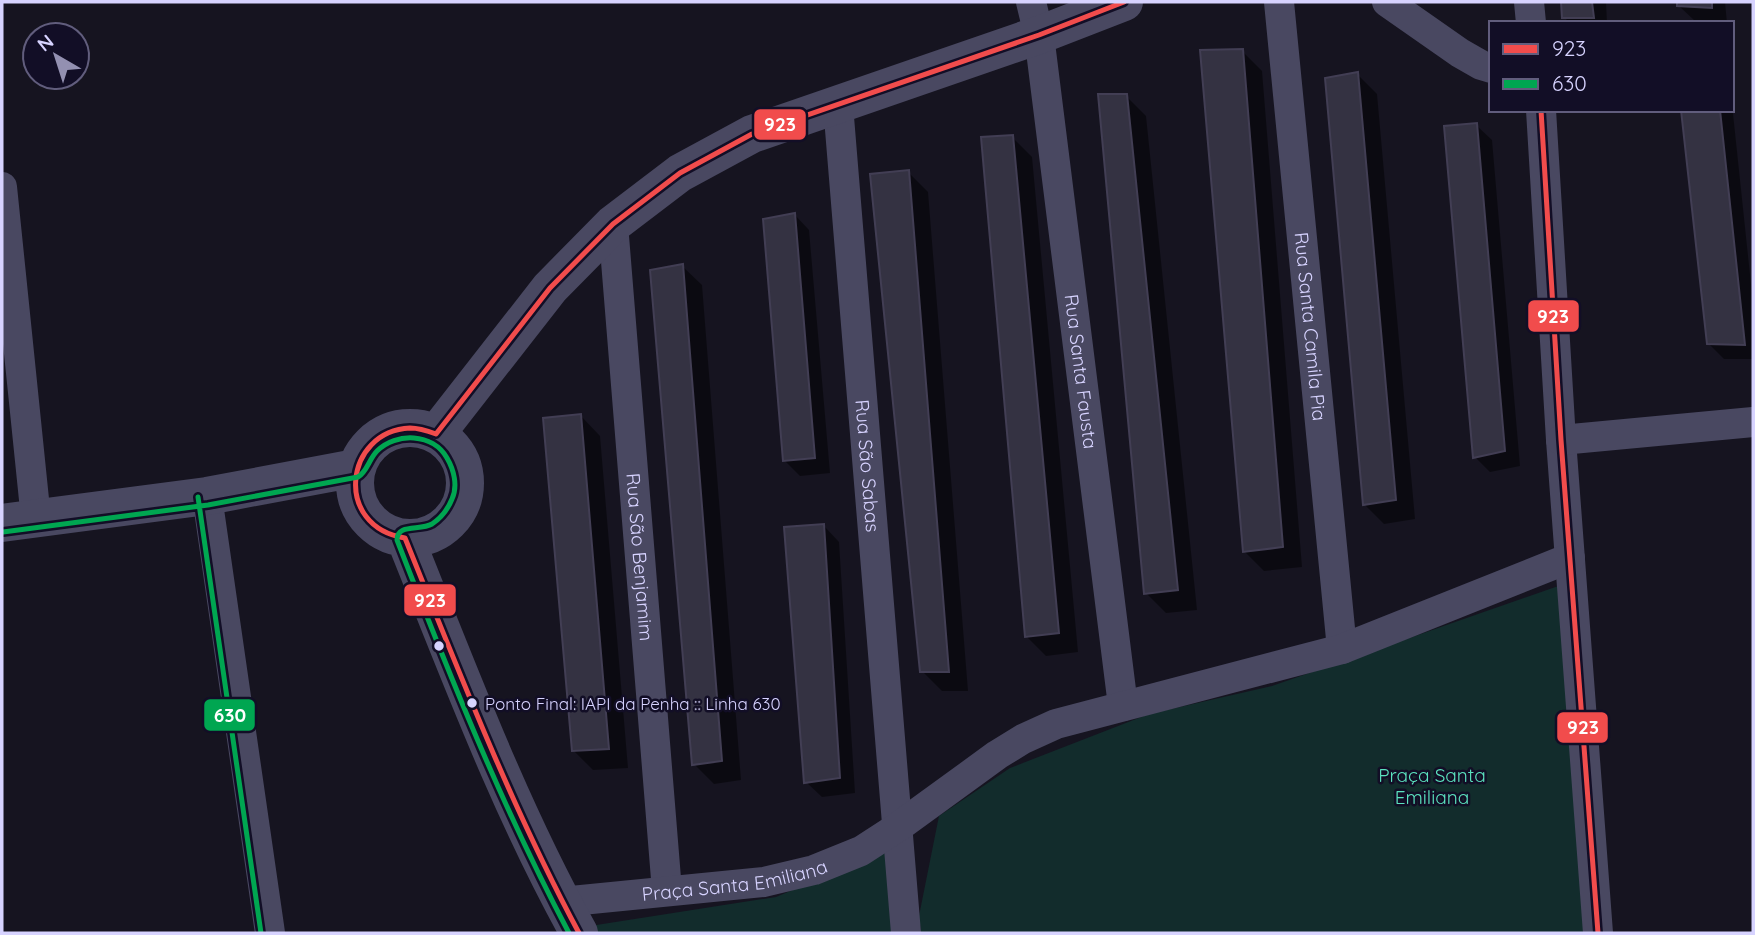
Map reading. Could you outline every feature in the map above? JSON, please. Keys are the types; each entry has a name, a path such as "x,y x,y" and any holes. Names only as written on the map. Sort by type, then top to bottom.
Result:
{"street":[{"path":"436,434 550,288 613,224 680,173 752,134 838,105 1035,18 1124,2"},
{"name":"Rua Santa Camila Pia","path":"1279,2 1342,649"},
{"path":"1387,2 1460,53 1489,67"},
{"path":"1529,2 1531,21"},
{"name":"Rua Santa Fausta","path":"1035,18 1123,706"},
{"name":"Rua São Sabas","path":"838,105 898,827"},
{"path":"1541,112 1561,440 1598,933"},
{"path":"2,187 19,521 207,496 356,468"},
{"name":"Rua São Benjamim","path":"613,224 667,891"},
{"path":"1561,440 1753,422"},
{"path":"412,428 436,434 457,454 463,468 466,483 457,512 435,533 405,538 382,532 364,515 355,493 356,468 361,457 377,439 388,433 412,428"},
{"path":"207,496 270,933"},
{"path":"405,538 500,776 570,918"},
{"name":"Praça Santa Emiliana","path":"570,918 667,891 764,882 814,870 861,851 997,755 1056,724 1342,649 1570,558"},
{"path":"898,827 906,933"}],"green space":[{"name":"Praça Santa Emiliana","path":"1567,583 1587,933 921,933 919,916 939,816 1010,768 1149,714 1272,686"},
{"path":"885,851 899,933 594,933 590,926 776,897"}],"building":[{"path":"1561,2 1592,2 1594,18 1562,18"},
{"path":"1677,2 1712,2 1712,8 1677,6"},
{"path":"1243,49 1283,547 1243,552 1200,50"},
{"path":"1358,72 1396,500 1363,505 1325,78"},
{"path":"1098,94 1127,94 1178,590 1144,594"},
{"path":"1681,112 1720,112 1745,345 1707,344"},
{"path":"1477,123 1505,451 1473,458 1444,126"},
{"path":"1013,135 1059,633 1025,637 981,137"},
{"path":"909,170 949,672 920,672 870,174"},
{"path":"795,213 815,458 783,461 763,219"},
{"path":"683,264 722,761 692,765 650,270"},
{"path":"581,414 609,749 572,751 543,418"},
{"path":"824,524 840,778 804,783 784,527"}],"transit line":[{"name":"923","path":"579,933 508,788 405,538 382,530 366,517 358,499 356,480 360,461 371,445 388,433 410,428 436,434 550,288 613,224 680,173 752,134 1039,35 1124,2"},
{"name":"923","path":"1541,112 1561,440 1598,933"},
{"name":"630","path":"3,532 208,505 358,477 377,451 394,441 414,438 433,444 441,450 452,468 454,494 444,513 435,522 405,529 398,535 397,540 499,789 569,933"},
{"name":"630","path":"198,497 261,933"}],"place":[{"name":"Ponto Final: IAPI da Penha :: Linha 630","path":"472,703"}]}
